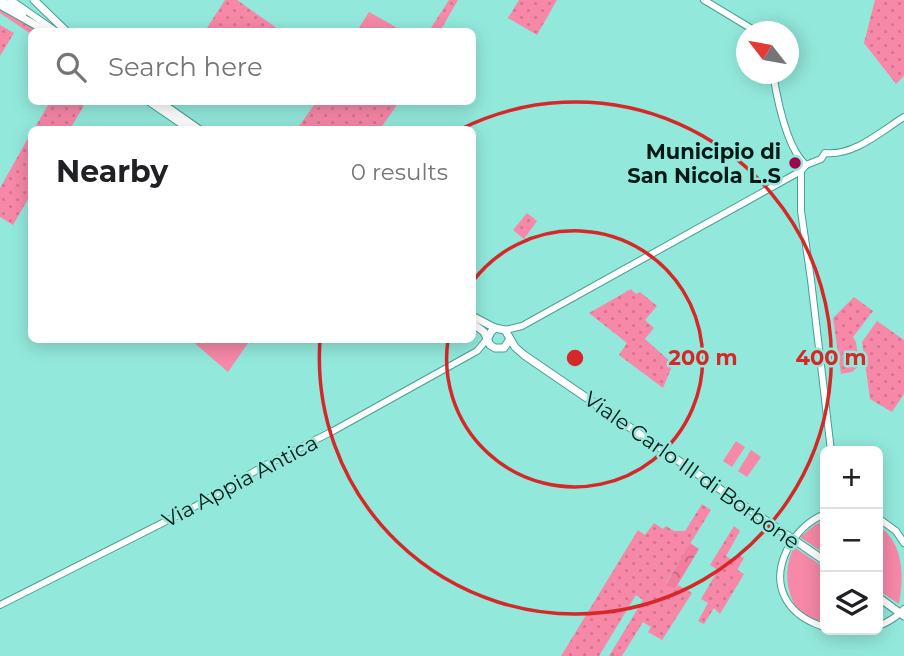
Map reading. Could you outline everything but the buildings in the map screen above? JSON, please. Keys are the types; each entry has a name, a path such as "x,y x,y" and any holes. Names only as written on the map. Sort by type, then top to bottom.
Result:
{"main road":[{"path":"34,0 63,28"},
{"path":"1,2 42,28"},
{"path":"154,105 185,126"},
{"path":"164,105 194,126"},
{"path":"476,318 505,330"},
{"path":"476,326 495,348"},
{"path":"488,338 495,328"},
{"name":"Viale Carlo III di Borbone","path":"505,330 514,346 524,355 820,558"},
{"path":"504,348 510,339"},
{"name":"Viale Carlo III di Borbone","path":"495,348 504,348 524,355"},
{"path":"883,600 903,613"}],"street":[{"path":"11,0 51,28"},
{"path":"704,0 739,21"},
{"path":"775,84 783,121 803,168 801,211 830,446"},
{"path":"505,330 522,326 821,159 825,153 842,153 854,148 904,117"},
{"path":"510,339 522,326"},
{"name":"Via Appia Antica","path":"477,351 488,338"},
{"name":"Via Appia Antica","path":"0,605 194,507 262,467 477,351 495,348"},
{"path":"810,631 790,610 783,592 782,568 793,539 807,524 820,517"},
{"path":"883,521 896,531 904,543"},
{"path":"876,636 903,613"}],"shaded area":[{"path":"225,0 237,0 277,28 207,28"},
{"path":"449,0 458,0 442,28 431,28"},
{"path":"519,0 557,0 537,35 508,18"},
{"path":"875,0 904,0 904,76 896,84 864,43"},
{"path":"0,8 37,28 28,28 28,32 0,13"},
{"path":"369,12 397,28 359,28"},
{"path":"0,25 14,33 0,56"},
{"path":"48,105 84,105 72,126 36,126"},
{"path":"314,105 397,105 382,126 299,126"},
{"path":"28,138 28,199 13,225 0,217 0,188"},
{"path":"527,213 537,221 524,239 513,230"},
{"path":"631,289 636,294 640,292 657,306 645,320 654,328 645,339 673,364 663,388 619,355 627,343 589,313"},
{"path":"854,297 873,311 853,337 859,366 852,372 841,374 833,318"},
{"path":"877,321 904,340 904,394 892,412 870,399 862,342"},
{"path":"194,343 248,343 228,372"},
{"path":"736,441 745,447 732,467 723,461"},
{"path":"751,450 761,457 747,477 738,471"},
{"path":"702,504 711,510 666,583 675,589 678,585 692,593 662,640 648,632 651,627 643,622 622,656 609,656 643,600 636,595 599,656 561,656 638,530 645,535 654,523 663,529 666,526 674,531 685,531"},
{"path":"820,522 820,551 800,537"},
{"path":"734,526 740,531 726,556 734,561 738,554 744,558 737,570 744,574 720,614 714,608 704,624 698,621 708,603 701,599 718,570 710,565"},
{"path":"883,529 893,541 900,560 899,604 883,593"},
{"path":"794,547 820,565 820,628 803,616 793,602 788,585 788,566"}],"green space":[{"path":"690,543 699,549 675,589 666,584"}],"place":[{"name":"Municipio di San Nicola L.S","path":"795,163"}]}
